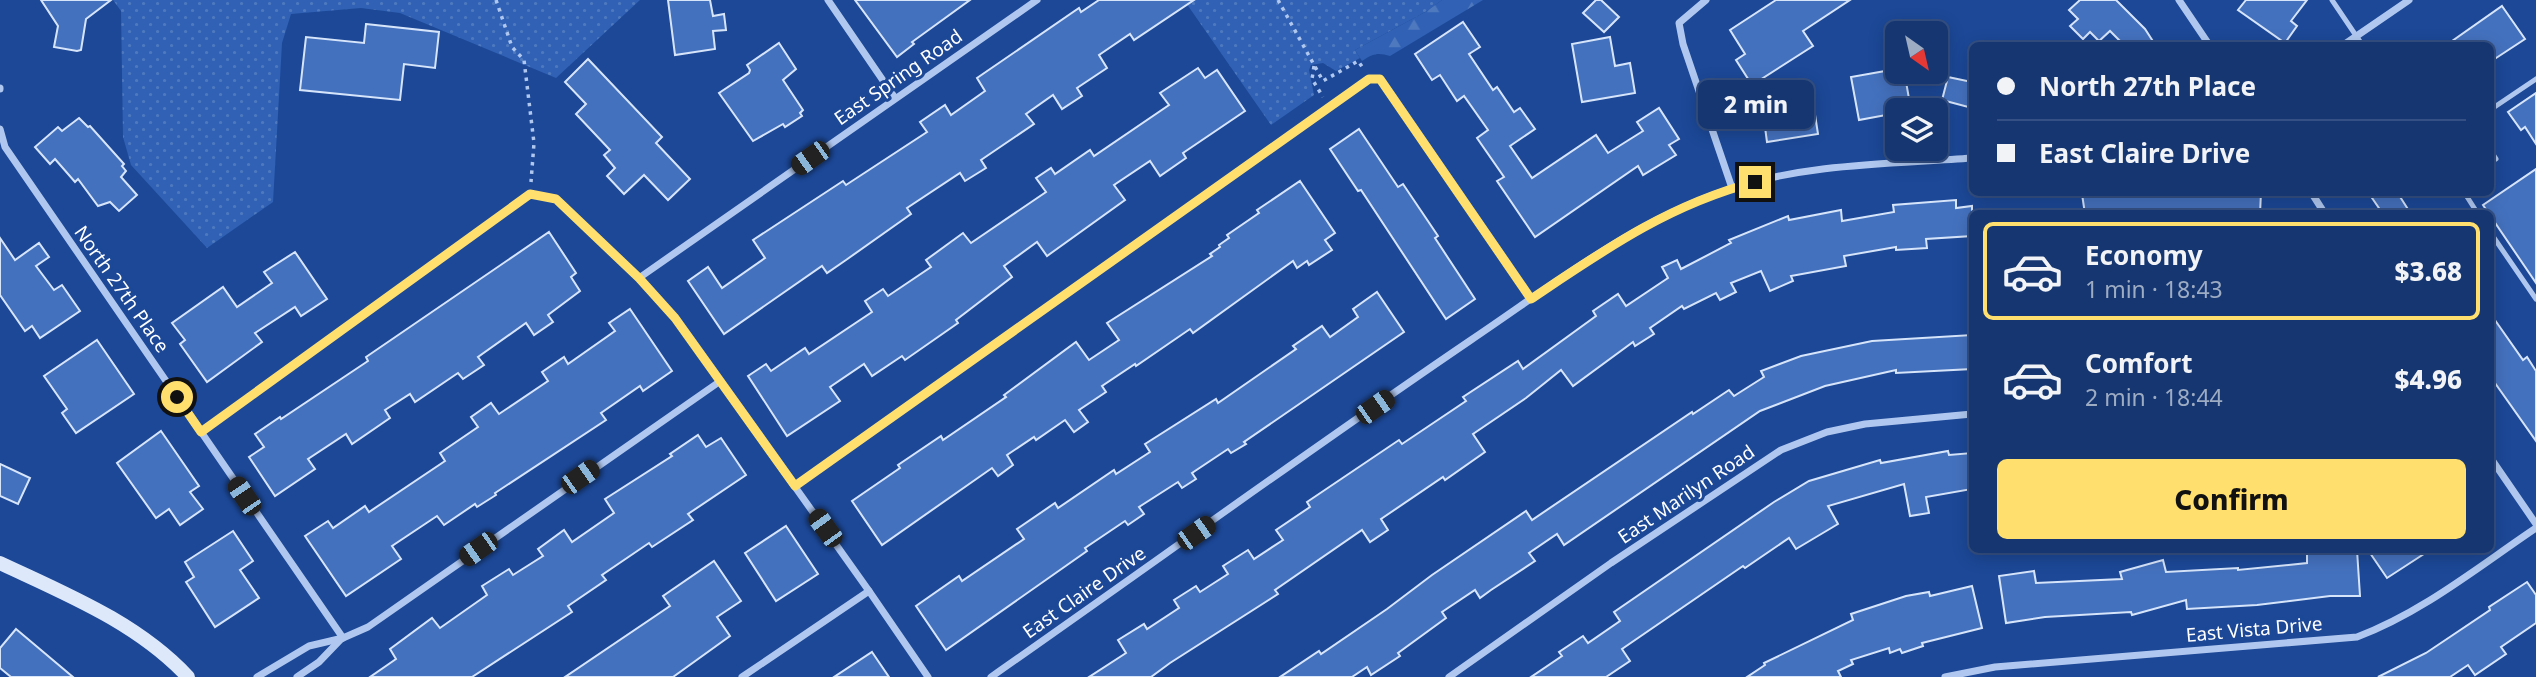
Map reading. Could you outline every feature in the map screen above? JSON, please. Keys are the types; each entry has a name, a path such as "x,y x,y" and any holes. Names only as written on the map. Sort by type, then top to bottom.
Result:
{"street":[{"path":"828,0 895,98"},
{"name":"East Spring Road","path":"639,278 1037,0"},
{"path":"1706,0 1679,23 1682,44 1731,188"},
{"path":"2179,0 2207,42"},
{"path":"2348,42 2409,0"},
{"path":"795,486 1369,79 1380,79 1531,299"},
{"name":"North 27th Place","path":"0,129 5,147 342,638"},
{"name":"East Claire Drive","path":"991,677 1441,360 1639,228 1686,205 1731,188 1817,169 1969,158"},
{"path":"201,432 530,194 556,199 639,278 675,318 928,677"},
{"path":"257,677 309,646 342,638 368,627 719,382"},
{"name":"East Marilyn Road","path":"1449,677 1622,556 1781,450 1827,432 1865,424 1969,414"},
{"path":"2494,463 2536,526"},
{"name":"East Vista Drive","path":"1944,677 1995,667 2357,637 2389,625 2419,608 2536,526"},
{"path":"0,563 123,625 173,660 188,677"},
{"path":"742,677 869,591"},
{"path":"297,677 319,662 342,638"}],"lane":[{"path":"2332,0 2361,42"},
{"path":"2494,107 2536,79"},
{"path":"2494,238 2536,299"}],"path":[{"path":"496,0 512,47 524,60 534,143 530,194"},
{"path":"1278,0 1323,81 1358,61 1369,79"},
{"path":"1314,64 1312,79 1329,106"}],"green space":[{"path":"113,0 640,0 556,78 400,13 361,8 291,14 282,43 273,202 207,248 131,165 123,137 121,11"},
{"path":"1184,0 1442,0 1355,50 1360,58 1336,71 1323,63 1311,65 1309,70 1314,95 1271,125"},
{"path":"1442,0 1483,0 1390,56 1375,54 1362,61 1355,50"}],"building":[{"path":"41,0 111,0 86,19 81,50 77,51 54,47 58,26"},
{"path":"668,0 710,0 713,16 724,14 726,30 713,31 715,49 675,55"},
{"path":"855,0 970,0 912,42 914,44 897,57"},
{"path":"1099,0 1194,0 1134,40 1130,34 1099,55 1107,68 1077,88 1082,96 1062,109 1053,95 1026,114 1034,124 981,160 986,168 965,181 960,173 907,208 911,214 827,273 822,266 724,334 688,281 708,267 722,288 765,258 753,240 843,181 846,185 927,132 920,122 945,105 951,115 985,91 977,78 1079,8 1081,12"},
{"path":"1596,0 1601,0 1619,17 1604,32 1583,13"},
{"path":"1776,0 1850,0 1803,31 1813,46 1752,85 1736,60 1745,54 1730,30"},
{"path":"2080,0 2116,0 2145,29 2153,42 2121,42 2110,31 2099,41 2090,32 2083,39 2070,26 2078,19 2069,10"},
{"path":"2246,0 2307,0 2291,21 2297,26 2286,42 2238,10"},
{"path":"2502,6 2525,39 2494,59 2494,42 2451,42"},
{"path":"1463,22 1480,47 1469,54 1493,90 1497,87 1514,112 1520,108 1535,129 1510,146 1532,178 1596,135 1608,153 1643,131 1637,122 1659,108 1679,139 1669,145 1676,155 1643,175 1638,166 1535,237 1497,181 1504,177 1477,138 1488,130 1464,96 1457,101 1440,75 1432,80 1415,54"},
{"path":"366,24 439,32 435,68 404,64 400,100 300,90 306,37 364,43"},
{"path":"1610,37 1615,66 1630,63 1635,93 1582,102 1572,44"},
{"path":"779,43 796,69 783,80 803,110 800,113 802,116 753,141 719,93 749,73 747,65"},
{"path":"588,59 662,137 656,143 690,179 668,200 644,175 624,194 607,176 615,168 604,155 610,150 576,114 586,104 565,82"},
{"path":"1198,68 1205,78 1217,70 1245,111 1183,153 1186,158 1160,176 1150,161 1114,185 1125,200 1047,256 1037,242 1004,266 1012,277 956,320 958,323 905,360 902,356 872,376 864,364 830,387 840,401 787,436 748,376 766,364 771,371 805,348 809,354 872,312 865,301 883,289 888,296 931,267 926,260 963,233 971,243 1046,192 1036,178 1051,168 1055,174 1090,150 1094,156 1169,105 1160,93"},
{"path":"1885,71 1885,84 1906,84 1909,98 1885,98 1885,115 1859,120 1851,77"},
{"path":"1948,77 1969,81 1969,107 1943,98"},
{"path":"1811,89 1818,134 1767,142 1761,97"},
{"path":"2536,93 2536,144 2525,127 2521,130 2508,112"},
{"path":"79,118 90,126 124,164 122,166 126,171 121,177 137,195 119,211 110,202 98,206 78,179 75,182 55,159 50,164 35,147 58,127 62,131"},
{"path":"1359,129 1398,187 1403,184 1475,299 1446,319 1361,190 1358,191 1330,149"},
{"path":"2536,169 2536,283 2494,221 2494,210 2486,210 2483,205"},
{"path":"1300,181 1335,233 1325,240 1332,250 1309,265 1307,261 1297,268 1293,261 1193,333 1190,329 1136,366 1135,364 1102,386 1106,392 1079,410 1088,422 1074,432 1065,420 1036,440 1034,437 1007,455 1013,465 998,476 992,468 882,545 852,501 900,468 898,465 941,436 943,440 1006,397 1004,395 1076,342 1089,360 1119,340 1107,323 1212,256 1210,254 1229,238 1227,235 1259,213 1257,210"},
{"path":"2082,196 2261,196 2260,210 2084,210"},
{"path":"2371,196 2400,196 2408,210 2380,210"},
{"path":"1956,200 1956,208 1972,206 1972,210 1969,210 1969,236 1926,239 1927,248 1896,250 1896,247 1844,256 1846,266 1791,276 1793,281 1770,291 1761,271 1731,283 1736,292 1720,300 1716,293 1684,309 1682,306 1650,328 1654,334 1635,346 1633,342 1573,386 1561,370 1473,434 1485,452 1381,519 1388,530 1370,542 1362,530 1275,590 1278,594 1151,677 1089,677 1126,653 1118,640 1144,624 1147,629 1179,608 1174,600 1196,586 1200,592 1228,574 1223,566 1248,550 1254,559 1283,540 1276,530 1310,507 1307,502 1399,440 1402,444 1466,401 1463,397 1518,361 1523,369 1596,316 1593,311 1618,294 1626,306 1668,278 1662,267 1677,260 1681,269 1731,243 1729,240 1788,216 1789,220 1841,210 1842,221 1894,212 1893,205"},
{"path":"549,232 576,273 571,277 580,291 548,315 553,322 534,335 526,323 478,357 484,365 463,379 458,373 415,402 410,394 385,410 390,418 352,444 346,434 308,459 315,469 275,496 249,457 264,447 255,434 368,361 366,357"},
{"path":"0,238 15,260 39,243 49,257 36,266 54,290 62,285 80,311 40,338 32,326 25,331 0,295"},
{"path":"295,252 327,299 301,316 295,307 255,333 262,342 207,382 180,344 185,340 172,323 223,287 237,307 272,283 264,272"},
{"path":"1377,292 1404,332 1244,442 1246,444 1231,453 1228,449 1192,473 1196,479 1182,488 1178,482 1139,507 1144,514 1128,525 1125,521 1085,548 1087,551 946,650 916,606 959,576 962,581 1024,539 1017,529 1055,503 1058,508 1114,470 1116,474 1150,452 1145,444 1216,399 1218,403 1296,349 1293,346 1322,326 1330,337 1358,317 1353,309"},
{"path":"630,309 672,371 643,391 640,386 601,413 606,420 477,507 475,504 444,525 437,516 392,546 401,559 346,596 305,536 328,521 333,528 365,506 369,512 445,461 440,453 478,427 471,417 491,403 499,414 548,381 542,372 564,357 568,364 615,331 609,323"},
{"path":"2494,319 2523,360 2527,357 2536,371 2536,441 2494,382"},
{"path":"1969,335 1969,369 1896,373 1896,370 1825,386 1760,411 1564,545 1557,534 1529,553 1535,561 1480,598 1475,590 1442,612 1446,618 1398,653 1400,656 1371,675 1367,667 1352,677 1280,677 1319,651 1321,654 1526,511 1532,520 1692,412 1693,414 1729,390 1734,396 1764,377 1761,371 1801,356 1872,341"},
{"path":"97,340 134,394 76,433 62,413 67,409 44,376"},
{"path":"161,431 199,486 190,492 203,509 180,525 169,509 156,518 117,463"},
{"path":"698,435 706,447 721,438 746,475 688,514 693,520 652,547 649,543 602,575 606,580 568,606 572,612 472,677 370,677 396,659 390,649 432,618 440,628 487,595 482,586 509,569 513,575 543,556 538,549 564,530 572,542 614,513 605,499 672,456 670,454"},
{"path":"1948,451 1949,455 1969,453 1969,490 1926,497 1929,513 1910,516 1904,484 1828,506 1838,524 1796,549 1789,538 1745,568 1743,566 1622,649 1630,661 1606,677 1531,677 1562,656 1559,652 1583,636 1588,643 1620,621 1614,612 1774,502 1809,481 1880,460 1881,463"},
{"path":"0,464 30,478 18,504 0,496"},
{"path":"786,526 818,574 776,601 745,553"},
{"path":"233,531 253,561 240,570 259,598 215,627 186,582 194,577 185,562"},
{"path":"2307,553 2357,553 2360,596 2330,596 2257,605 2187,609 2186,600 2132,615 2131,612 2045,617 2006,623 1999,576 2034,571 2036,583 2122,579 2120,572 2163,560 2166,572 2238,570 2307,563"},
{"path":"2370,553 2425,553 2387,578"},
{"path":"714,561 741,601 717,617 730,636 673,677 565,677 670,606 663,596"},
{"path":"2527,582 2536,595 2536,623 2501,647 2506,654 2475,675 2468,665 2450,677 2378,677 2426,653"},
{"path":"1972,586 1982,628 1922,643 1923,646 1902,653 1900,649 1890,653 1889,648 1851,660 1853,664 1838,671 1841,677 1747,677 1765,665 1764,663 1853,620 1851,614 1906,596 1929,592 1930,596"},
{"path":"16,629 73,677 11,677 0,668 0,648"},
{"path":"872,652 889,677 834,677"}],"route":[{"path":"177,397 201,432 530,194 556,199 639,278 675,318 795,486 1369,79 1380,79 1531,299 1639,228 1686,205 1755,182"}]}
